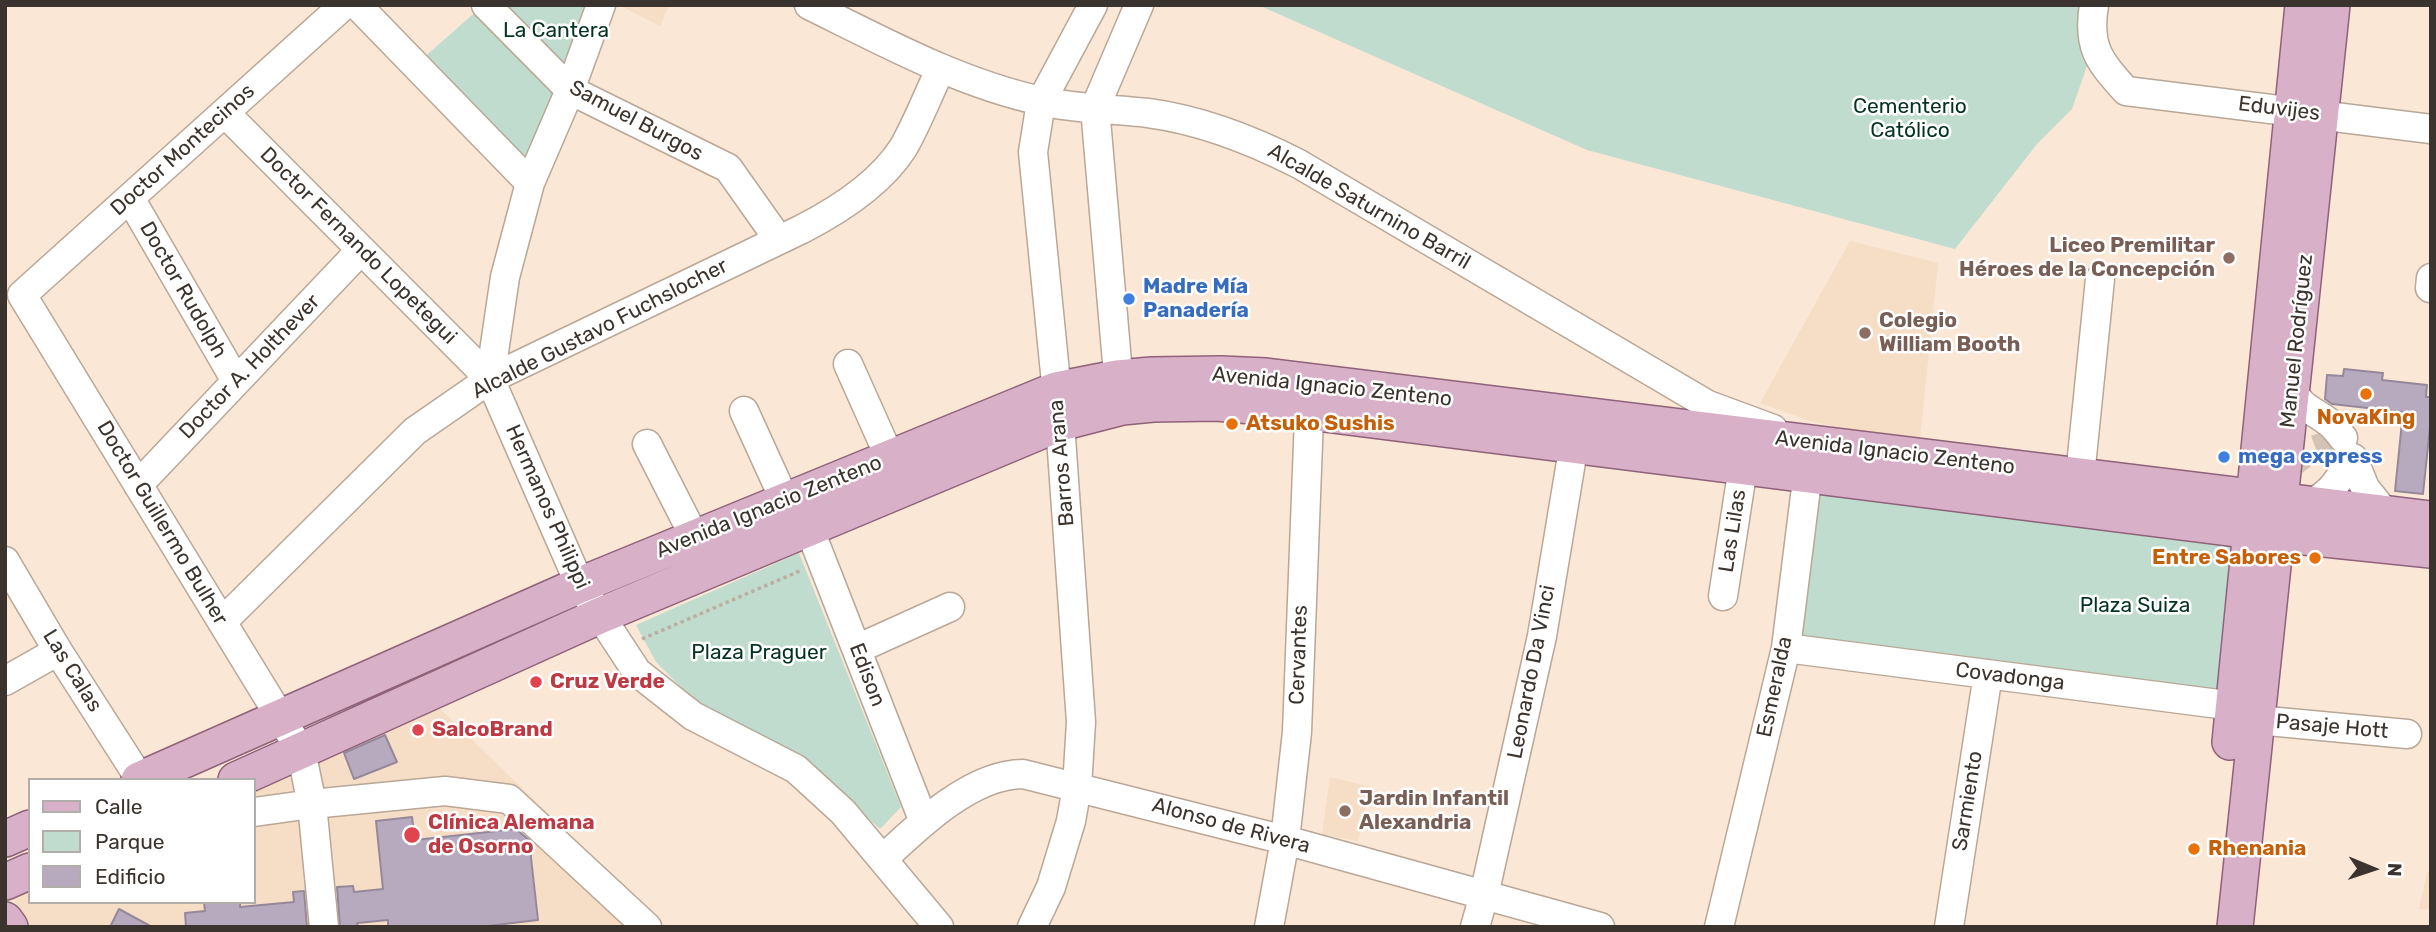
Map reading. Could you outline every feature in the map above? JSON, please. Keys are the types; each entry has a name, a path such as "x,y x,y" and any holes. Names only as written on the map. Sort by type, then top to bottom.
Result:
{"main road":[{"name":"Manuel Rodríguez","path":"2212,927 2292,386 2306,112 2303,5"},
{"name":"Manuel Rodríguez","path":"2274,513 2306,112 2332,5"},
{"name":"Avenida Ignacio Zenteno","path":"142,778 580,585 890,458 1058,406 1119,392 1216,403 1309,397 1576,430 1743,467 1810,459 2080,476 2274,513 2431,550"},
{"name":"Avenida Ignacio Zenteno","path":"240,778 599,616 809,528 1058,406"},
{"name":"Avenida Ignacio Zenteno","path":"1576,430 1699,416 1810,459 2274,513 2385,513 2431,519"},
{"path":"381,673 397,706"},
{"name":"Manuel Rodríguez","path":"2235,927 2245,713"},
{"path":"5,839 28,829"},
{"path":"5,882 28,872"},
{"path":"5,920 10,927"}],"street":[{"name":"Doctor Montecinos","path":"22,295 344,5"},
{"path":"357,5 530,183"},
{"name":"Samuel Burgos","path":"486,5 570,90 728,168 779,240"},
{"path":"490,379 505,277 530,183 570,90 601,5"},
{"name":"Alcalde Saturnino Barril","path":"809,5 940,70 1041,102 1180,120 1238,136 1279,154 1699,416"},
{"name":"Barros Arana","path":"1032,927 1051,887 1062,854 1077,787 1081,722 1058,406 1034,174 1035,135 1041,102 1093,5"},
{"path":"1119,392 1095,108 1139,5"},
{"name":"Eduvijes","path":"2094,5 2092,35 2101,63 2126,91 2431,130"},
{"name":"Alcalde Gustavo Fuchslocher","path":"222,622 415,431 490,379 779,240 847,203 885,169 902,149 940,70"},
{"name":"Doctor Fernando Lopetegui","path":"225,113 490,379"},
{"name":"Doctor Rudolph","path":"130,198 236,381"},
{"name":"Doctor A. Holthever","path":"138,485 361,250"},
{"path":"2080,476 2100,279"},
{"name":"Doctor Guillermo Bulher","path":"22,295 301,751 312,804 324,927"},
{"path":"848,363 890,458"},
{"name":"Hermanos Philippi","path":"490,379 580,585 637,672 692,716 796,769 843,812 939,927"},
{"path":"2292,386 2298,401 2327,421 2348,451 2365,488 2385,513"},
{"name":"Cervantes","path":"1269,927 1285,840 1297,732 1309,397"},
{"path":"744,411 785,501"},
{"name":"Leonardo Da Vinci","path":"1475,927 1542,636 1576,430"},
{"path":"647,444 695,538"},
{"path":"2274,513 2319,500 2334,486 2345,468 2348,451"},
{"name":"Esmeralda","path":"1719,927 1786,649 1810,459"},
{"name":"Las Lilas","path":"1723,596 1743,467"},
{"name":"Edison","path":"809,528 924,822"},
{"name":"Las Calas","path":"5,561 58,651 139,778"},
{"path":"858,649 950,607"},
{"name":"Covadonga","path":"1786,649 1988,674 2245,713"},
{"path":"5,681 58,651"},
{"name":"Sarmiento","path":"1949,927 1988,674"},
{"name":"Pasaje Hott","path":"2245,713 2407,734"},
{"name":"Alonso de Rivera","path":"883,859 924,822 981,783 1004,775 1033,775 1285,840 1600,927"},
{"path":"256,812 445,791 509,799 646,927"}],"path":[{"path":"622,651 638,641 822,561"}],"shaded area":[{"path":"619,5 669,5 660,26"},
{"name":"Colegio William Booth","path":"1850,241 1938,263 1920,439 1880,436 1810,421 1760,403"},
{"name":"Clínica Alemana de Osorno","path":"432,701 666,927 31,927 11,896 28,888 28,904 256,904 256,782"},
{"name":"Jardin Infantil Alexandria","path":"1330,777 1371,787 1358,841 1322,835"},
{"path":"2427,872 2431,873 2431,910 2419,909"}],"green space":[{"name":"La Cantera","path":"494,5 594,5 560,75"},
{"name":"Cementerio Católico","path":"1258,5 2089,5 2094,46 2072,109 2037,144 1955,249 1587,150"},
{"path":"480,8 564,91 529,165 420,61"},
{"name":"Plaza Suiza","path":"1819,487 2235,543 2219,694 1802,635"},
{"name":"Plaza Praguer","path":"799,553 901,807 880,829 803,759 700,706 656,662 636,625"}],"building":[{"path":"2344,369 2383,373 2382,380 2427,385 2426,397 2431,397 2431,417 2423,494 2395,491 2403,412 2332,404 2325,399 2327,375 2343,376"},
{"path":"385,735 397,762 354,779 344,753"},
{"path":"412,817 415,840 516,829 529,840 538,920 479,927 388,927 388,920 357,923 358,927 340,927 337,887 353,886 354,892 383,889 376,821"},
{"path":"304,891 307,927 186,927 185,913 205,911 204,904 240,904 240,907 294,902 293,892"},
{"path":"119,909 152,927 110,927"}],"tunnel":[{"path":"2283,474 2303,455 2327,445 2346,442"}],"place":[{"name":"Liceo Premilitar Héroes de la Concepción","path":"2229,258"},
{"name":"Madre Mía Panadería","path":"1129,299"},
{"name":"Colegio William Booth","path":"1865,333"},
{"name":"NovaKing","path":"2366,394"},
{"name":"Atsuko Sushis","path":"1232,424"},
{"name":"mega express","path":"2224,457"},
{"name":"Entre Sabores","path":"2315,558"},
{"name":"Cruz Verde","path":"536,682"},
{"name":"SalcoBrand","path":"418,730"},
{"name":"Jardin Infantil Alexandria","path":"1345,811"},
{"name":"Clínica Alemana de Osorno","path":"412,835"},
{"name":"Rhenania","path":"2194,849"}]}
